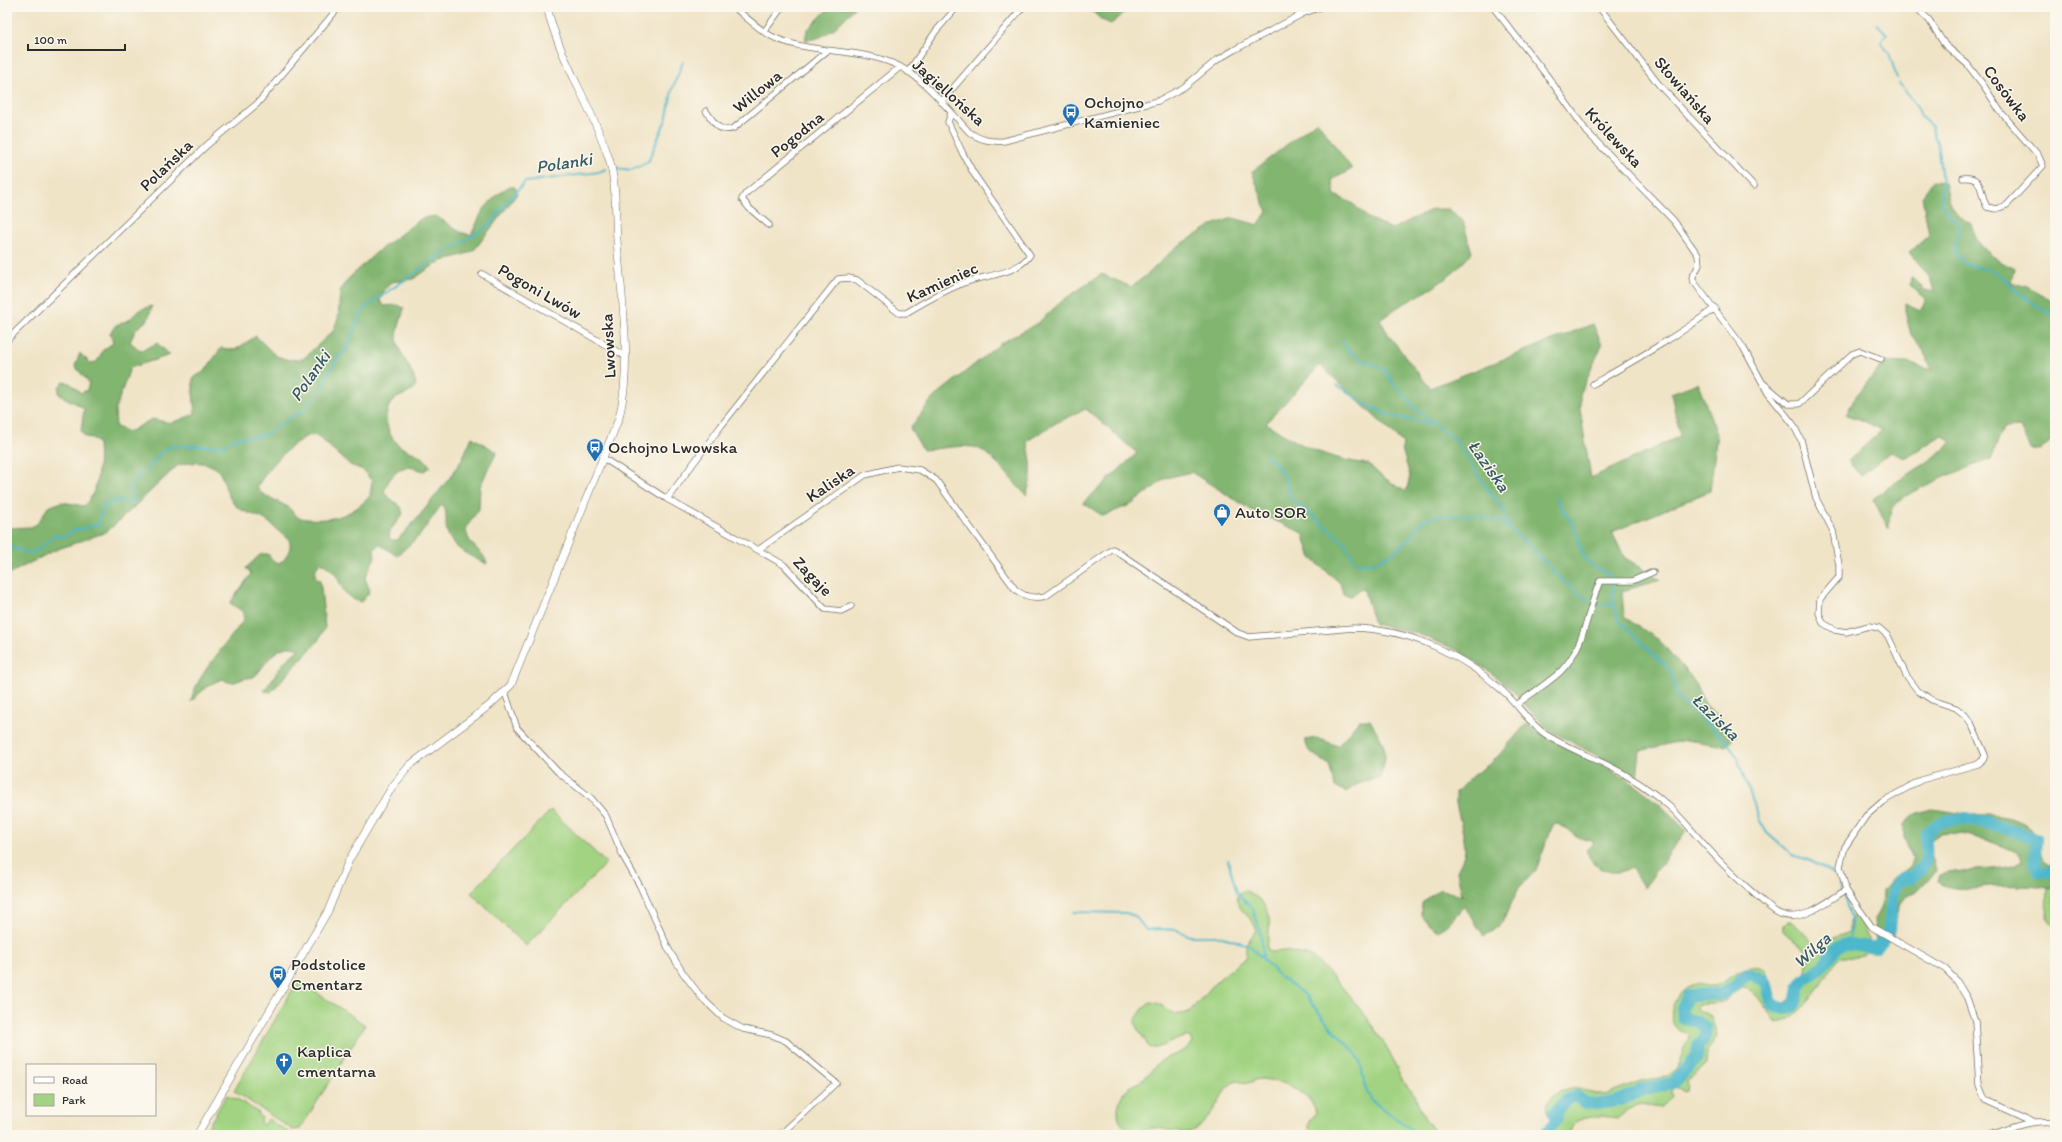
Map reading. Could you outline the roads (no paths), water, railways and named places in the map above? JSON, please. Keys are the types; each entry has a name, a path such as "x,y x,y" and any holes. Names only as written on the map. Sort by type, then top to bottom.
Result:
{"street":[{"name":"Polańska","path":"7,340 207,145 257,104 339,7"},
{"name":"Lwowska","path":"197,1135 328,911 349,860 392,787 410,765 505,692 516,676 619,418 624,395 625,356 612,169 599,130 556,34 547,7"},
{"name":"Jagiellońska","path":"734,7 764,32 787,42 827,52 865,56 892,63 900,67 908,72 941,102 969,132 977,138 991,142 1004,141 1158,101 1178,91 1217,60 1234,50 1304,13 1321,7"},
{"path":"764,32 782,7"},
{"path":"908,72 936,31 957,7"},
{"path":"941,102 1024,7"},
{"name":"Królewska","path":"1493,7 1548,77 1587,132 1674,221 1698,255 1699,265 1692,278 1714,308"},
{"name":"Słowiańska","path":"1599,7 1660,86 1754,186"},
{"name":"Cosówka","path":"1916,7 1930,20 1945,45 1967,64 1976,75 2000,111 2038,155 2043,166 2007,205 1996,209 1988,207 1984,201 1982,190 1977,181 1971,177 1963,178"},
{"name":"Willowa","path":"706,111 719,129 726,130 734,128 827,52"},
{"name":"Pogodna","path":"770,225 749,208 742,199 746,193 900,67"},
{"name":"Kamieniec","path":"667,499 721,426 838,279 848,278 857,280 899,313 906,313 963,284 1010,269 1025,262 1030,255 963,154 948,122 951,113"},
{"name":"Pogoni Lwów","path":"482,274 625,356"},
{"path":"1593,384 1618,371 1686,330 1714,308 1743,346 1768,393 1796,429 1801,440 1816,498 1832,531 1839,565 1838,577 1820,599 1819,613 1823,623 1835,630 1846,632 1869,626 1879,628 1888,636 1906,675 1918,691 1932,700 1956,708 1965,715 1983,746 1985,755 1983,760 1978,764 1921,780 1899,791 1882,802 1866,816 1845,846 1841,856 1840,866 1846,890 1872,926 1945,969 1956,980 1967,998 1975,1021 1979,1085 1984,1100 2031,1122"},
{"path":"1761,382 1788,404 1799,404 1852,354 1860,351 1881,359"},
{"path":"603,458 667,499 758,550"},
{"name":"Kaliska","path":"758,550 866,475 898,467 920,470 936,480 1015,589 1025,596 1035,598 1042,597 1113,549 1245,636 1256,637 1314,630 1360,628 1392,632 1417,638 1454,656 1492,681 1518,704"},
{"name":"Zagaje","path":"758,550 784,565 825,609 841,611 851,606"},
{"path":"1653,572 1632,581 1600,581 1588,619 1571,659 1554,678 1518,704 1536,727 1546,735 1632,779 1670,806 1708,849 1752,892 1781,915 1789,917 1810,911 1846,890"},
{"path":"505,692 517,728 558,772 591,798 606,816 623,856 640,886 669,950 683,973 702,998 723,1018 743,1029 772,1035 786,1042 836,1083 780,1135"},
{"path":"1990,1135 2031,1122 2042,1120 2055,1122"}],"waterway":[{"path":"1877,24 1887,34 1881,42 1889,53 1897,78"},
{"name":"Polanki","path":"615,168 631,170 648,162 667,117 672,90 683,62"},
{"path":"1899,83 1918,108 1921,117 1932,127 1937,144 1941,174 1941,203 1951,217 1959,223 1955,246 1957,256 1972,266 1996,273 2023,296 2055,317"},
{"name":"Polanki","path":"7,552 11,547 25,552 36,552 55,535 63,537 75,530 98,525 104,507 117,500 129,502 134,500 134,494 129,491 138,475 147,469 165,449 173,446 222,446 236,438 254,437 266,434 306,408 320,390 338,357 348,348 360,315 367,306 448,250 482,230 492,222 506,203 525,182 599,172 606,169"},
{"name":"Łaziska","path":"1342,339 1347,349 1361,360 1385,370 1393,383 1421,414 1456,440 1490,493 1503,509 1510,528"},
{"name":"Łaziska","path":"1337,385 1369,406 1391,416 1433,424"},
{"path":"1265,455 1277,465 1283,475 1291,498 1343,541 1356,562 1363,564 1385,558 1409,539 1424,520 1430,518 1450,515 1493,519 1507,526 1561,579 1590,601"},
{"path":"1557,499 1575,529 1586,559 1591,565 1610,576"},
{"name":"Łaziska","path":"1613,584 1613,602 1620,622 1667,667 1672,674 1677,698 1728,743 1736,755 1760,821 1767,833 1792,855 1806,859 1835,875 1839,879 1840,890"},
{"name":"Łaziska","path":"1597,604 1614,606"},
{"name":"Wilga","path":"1545,1135 1557,1118 1554,1113 1568,1099 1576,1096 1586,1103 1596,1104 1621,1100 1644,1089 1673,1083 1697,1057 1698,1046 1705,1037 1706,1028 1696,1021 1683,1018 1682,1008 1688,995 1721,994 1735,986 1748,974 1757,976 1766,983 1773,1006 1789,1008 1796,1003 1799,988 1803,981 1817,971 1839,947 1849,944 1875,948 1882,941 1889,930 1893,889 1897,882 1903,878 1910,879 1925,863 1927,854 1926,834 1936,825 1949,820 1963,819 1979,821 2036,839 2035,861 2040,872 2055,871"},
{"path":"1228,860 1237,893 1251,907 1258,923 1262,942 1263,958"},
{"name":"Łaziska","path":"1844,897 1851,920 1849,943"},
{"path":"1073,912 1126,913 1135,916 1146,930 1177,930 1190,936 1219,936 1249,945 1279,976 1304,994 1330,1026 1354,1051 1360,1061 1366,1090 1372,1101 1419,1135"}],"place":[{"name":"Ochojno Kamieniec","path":"1071,127"},
{"name":"Ochojno Lwowska","path":"595,462"},
{"name":"Auto SOR","path":"1222,527"},
{"name":"Podstolice Cmentarz","path":"278,989"},
{"name":"Kaplica cmentarna","path":"284,1076"}]}
